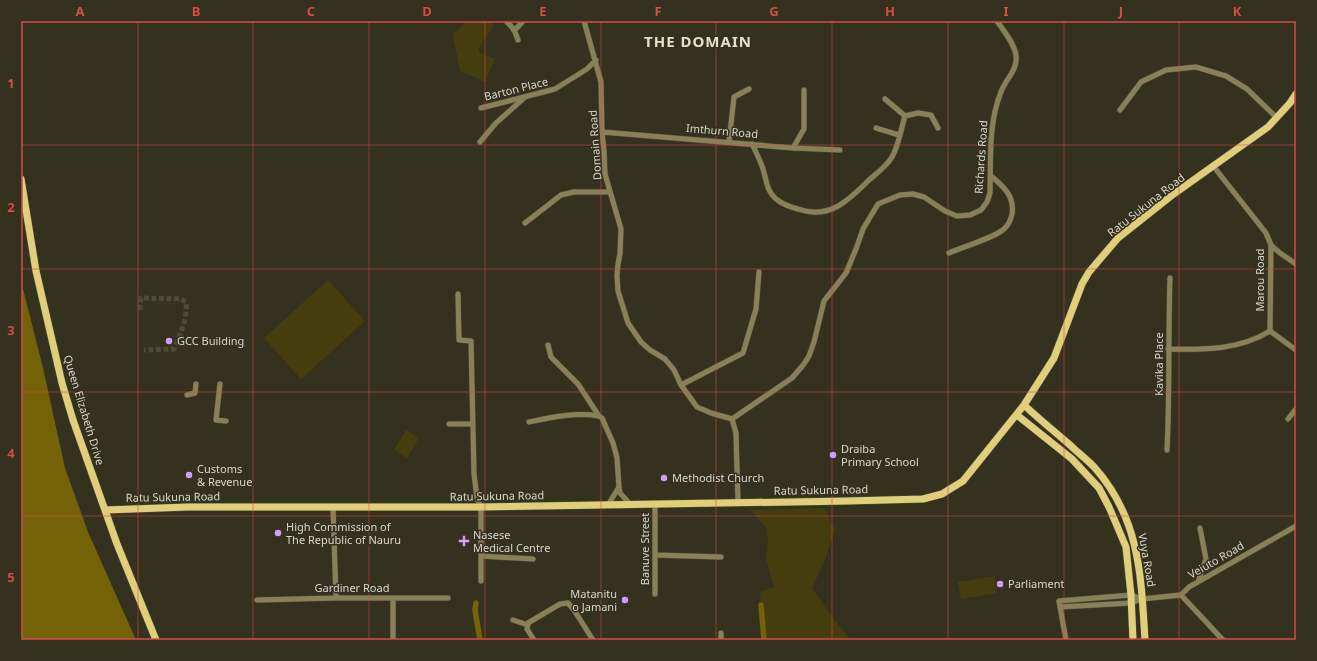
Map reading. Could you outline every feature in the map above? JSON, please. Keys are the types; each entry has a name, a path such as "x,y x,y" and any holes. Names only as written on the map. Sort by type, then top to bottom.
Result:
{"main road":[{"name":"Ratu Sukuna Road","path":"105,510 188,508 481,507 916,499 934,497 948,492 963,481 1017,415 1054,358 1082,284 1089,272 1118,238 1171,196 1214,167 1268,127 1290,103 1296,94"},
{"name":"Queen Elizabeth Drive","path":"21,179 36,272 62,383 73,420 105,510 156,640"},
{"name":"Vuya Road","path":"1024,405 1094,467 1115,495 1130,527 1136,545 1145,640"},
{"name":"Vuya Road","path":"1017,415 1072,459 1099,488 1109,507 1126,547 1131,595 1133,640"}],"street":[{"path":"506,21 512,25 518,40"},
{"path":"515,30 523,21"},
{"name":"Domain Road","path":"584,21 601,82 604,174 621,229 617,275 618,291 628,323 641,342 650,350 665,359 674,370 681,385 697,407 732,419"},
{"name":"Richards Road","path":"732,419 792,378 804,364 809,356 814,342 824,300 846,273 852,261 863,229 878,204 900,195 913,194 924,197 945,211 957,216 970,215 981,210 987,202 990,193 993,120 1001,91 1015,66 1016,56 1010,40 997,21"},
{"name":"Barton Place","path":"481,108 555,89 588,69 596,60"},
{"path":"1120,110 1141,82 1166,70 1196,67 1226,76 1247,90 1276,117"},
{"path":"729,142 734,97 748,89"},
{"path":"793,148 804,129 804,90"},
{"path":"480,142 496,123 525,97"},
{"path":"884,99 905,116"},
{"path":"905,116 918,113 931,115 938,128"},
{"path":"752,144 759,158 768,189 776,199 788,206 814,213 827,211 840,206 887,166 893,156 905,116"},
{"path":"876,128 899,135"},
{"name":"Imthurn Road","path":"602,132 793,148 840,150"},
{"name":"Marou Road","path":"1214,167 1266,233 1271,245 1270,331"},
{"path":"949,253 996,234 1005,229 1010,220 1013,207 1006,189 990,176"},
{"path":"525,223 561,195 574,192 610,192"},
{"path":"1271,245 1296,264"},
{"path":"681,385 743,353 756,309 760,272"},
{"name":"Kavika Place","path":"1168,450 1170,278"},
{"path":"458,294 459,340 471,341 474,474 477,498 481,507 481,581"},
{"path":"1168,349 1218,349 1255,338 1270,331 1296,350"},
{"path":"548,345 551,357 578,384 599,416 602,418 613,443 617,458 620,493 630,504"},
{"path":"187,395 195,393 196,384"},
{"path":"220,384 216,420 226,421"},
{"path":"1288,419 1296,409"},
{"path":"529,422 570,414 599,416"},
{"path":"732,419 736,433 738,502"},
{"path":"449,424 472,424"},
{"path":"608,505 619,487"},
{"name":"Banuve Street","path":"655,504 655,594"},
{"path":"333,507 336,598"},
{"name":"Veiuto Road","path":"1181,595 1189,587 1296,526"},
{"path":"1198,582 1206,559 1200,528"},
{"path":"655,555 721,557"},
{"path":"481,556 533,559"},
{"path":"1066,640 1059,601 1131,595 1142,599"},
{"path":"1060,607 1131,603 1142,599 1181,595 1223,640"},
{"path":"393,598 393,640"},
{"name":"Gardiner Road","path":"257,600 448,598"},
{"path":"534,640 527,629 528,623 560,604 568,603 593,640"},
{"path":"513,620 528,625"},
{"path":"721,633 721,640"}],"shaded area":[{"path":"467,21 490,21 494,26 482,42 478,52 495,59 485,82 460,71 453,34"},
{"path":"328,280 365,321 301,379 264,338"},
{"path":"21,281 43,368 65,468 88,532 136,640 21,640"},
{"path":"406,430 419,438 407,458 394,450"},
{"path":"824,508 835,530 825,560 812,588 836,622 851,640 764,640 760,592 774,587 766,559 768,541 766,527 750,510"},
{"path":"995,576 997,593 961,599 958,582"}],"waterway":[{"path":"476,603 475,610 480,640"},
{"path":"761,605 764,640"}],"tunnel":[{"path":"140,310 141,298 181,299 186,302 184,321 174,349 144,350"}],"place":[{"name":"GCC Building","path":"169,341"},
{"name":"Draiba Primary School","path":"833,455"},
{"name":"Customs & Revenue","path":"189,475"},
{"name":"Methodist Church","path":"664,478"},
{"name":"High Commission of The Republic of Nauru","path":"278,533"},
{"name":"Nasese Medical Centre","path":"464,541"},
{"name":"Parliament","path":"1000,584"},
{"name":"Matanitu o Jamani","path":"625,600"}],"district":[{"name":"THE DOMAIN","path":"698,42"}]}
